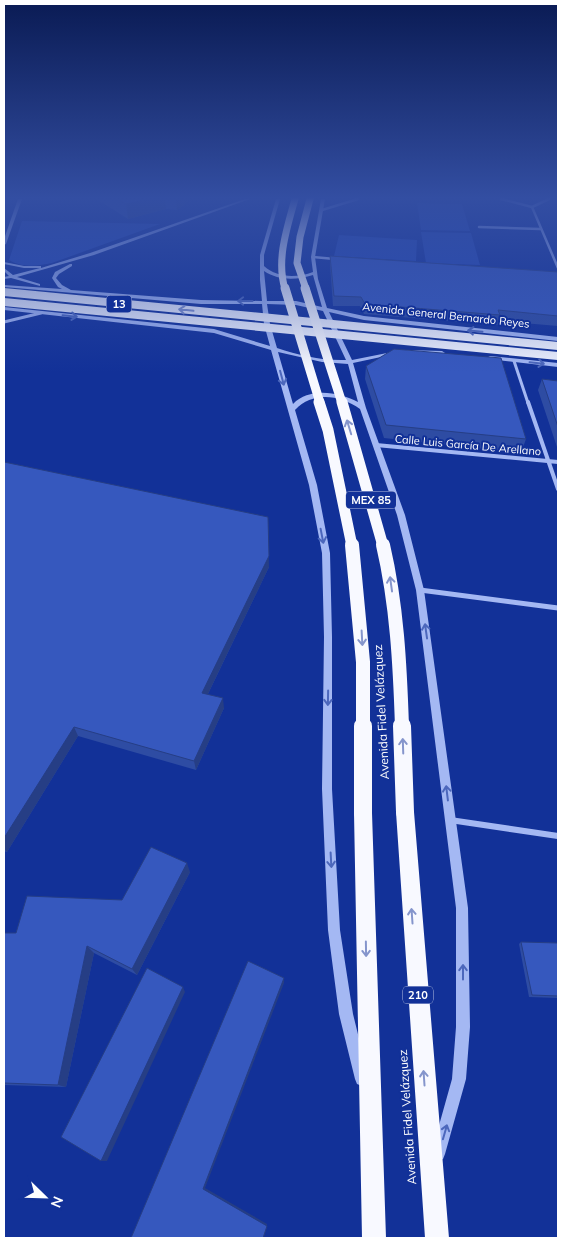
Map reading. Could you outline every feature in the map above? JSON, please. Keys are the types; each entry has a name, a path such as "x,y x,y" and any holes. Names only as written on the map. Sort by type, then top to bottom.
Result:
{"highway":[{"name":"Avenida Fidel Velázquez","path":"283,257 282,278 328,430 354,556 363,662 364,813 374,1238"},
{"name":"Avenida Fidel Velázquez","path":"298,257 297,263 368,489 391,579 400,658 405,812 431,1179 437,1238"}],"main road":[{"name":"Avenida General Bernardo Reyes","path":"4,292 558,346"},
{"name":"13","path":"4,302 558,356"}],"street":[{"path":"4,278 83,257"},
{"path":"72,293 56,282 54,275 87,257"},
{"path":"262,257 267,324 313,485 326,553 328,637 327,789 334,930 348,1022 370,1108"},
{"path":"343,259 313,257 325,309 350,362 363,408 401,515 420,590 462,908 463,1027 459,1079 431,1179"},
{"path":"4,263 24,267 54,266"},
{"path":"262,266 272,274 285,276 306,276 316,272"},
{"path":"4,269 13,277 62,292"},
{"name":"Avenida General Bernardo Reyes","path":"4,286 201,302 296,302 364,318 421,326 558,339"},
{"path":"186,328 204,324 213,316 212,307 201,302"},
{"path":"4,309 186,328 242,337 319,360 350,362 418,351"},
{"path":"4,322 40,313"},
{"path":"421,326 407,331 402,339 410,348 418,351 447,354"},
{"path":"485,358 558,365"},
{"path":"514,361 558,489"},
{"path":"291,410 307,398 325,395 351,400 363,408"},
{"name":"Calle Luis García De Arellano","path":"376,445 558,462"},
{"path":"420,590 558,608"},
{"path":"450,820 558,836"}],"shaded area":[{"path":"10,257 69,257 52,263 30,266 14,263 9,260"},
{"path":"350,257 416,257 416,261"},
{"path":"425,257 478,257 480,265 426,263"}],"building":[{"path":"330,257 558,272 558,316 498,310 500,315 365,304 361,297 334,296"},
{"path":"394,349 501,358 526,439 386,425 366,366"},
{"path":"542,379 558,381 558,427"},
{"path":"4,462 268,517 269,556 202,693 223,698 194,761 74,727 4,838"},
{"path":"151,847 187,863 132,969 87,946 58,1085 4,1083 4,933 16,933 27,896 122,900"},
{"path":"521,942 558,943 558,996 532,995"},
{"path":"248,961 284,978 203,1189 267,1226 263,1238 131,1238"},
{"path":"147,968 183,987 101,1161 61,1137"}]}
